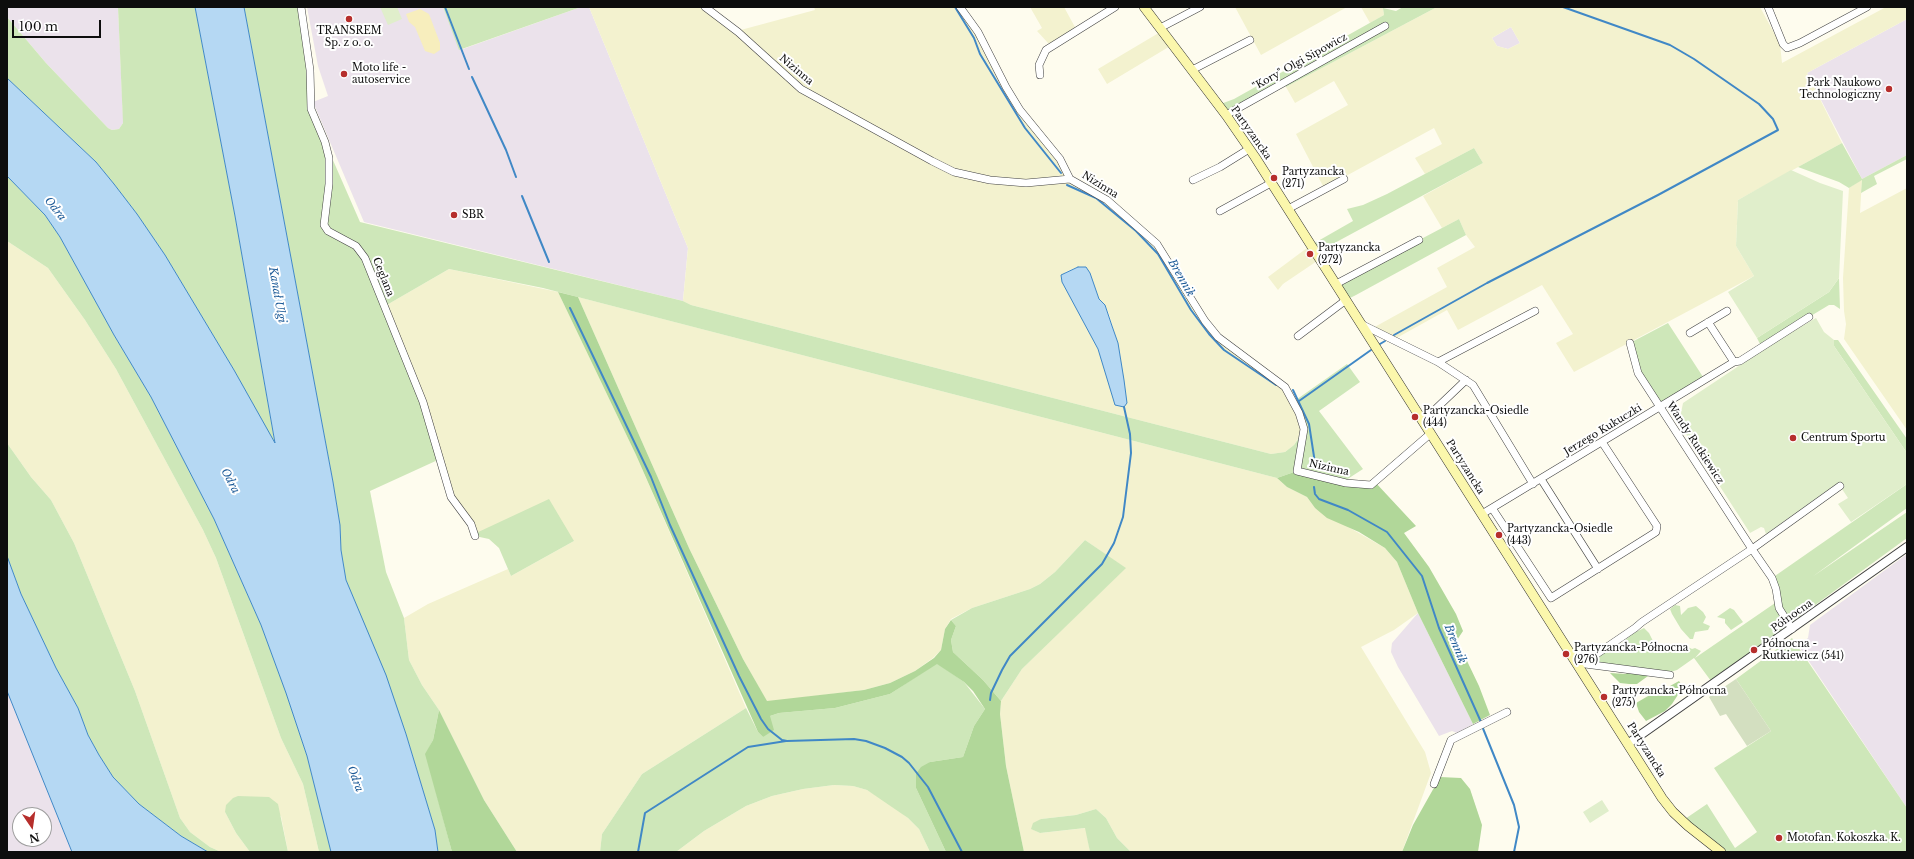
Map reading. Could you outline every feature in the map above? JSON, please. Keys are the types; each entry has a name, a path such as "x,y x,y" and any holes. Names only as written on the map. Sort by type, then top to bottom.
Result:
{"main road":[{"name":"Partyzancka","path":"1144,7 1250,149 1430,434 1582,665 1655,786 1673,812 1698,836 1721,852"}],"street":[{"name":"Ceglana","path":"301,7 310,70 311,109 329,158 329,184 324,225 328,231 356,246 365,258 423,402 451,497 470,524 475,536"},
{"name":"Nizinna","path":"705,7 738,32 808,94 954,172 1009,182 1026,183 1070,179 1107,200 1150,237 1163,253 1212,330 1242,356 1275,378 1285,387 1299,413 1304,430 1297,471 1346,483 1367,485 1375,482 1430,434"},
{"path":"960,7 978,32 1006,87 1020,110 1060,159 1070,179"},
{"path":"1040,75 1039,65 1046,50 1115,7"},
{"path":"1160,28 1200,7"},
{"path":"1768,7 1780,38 1787,48 1867,7"},
{"name":"\"Kory\" Olgi Sipowicz","path":"1226,115 1385,26"},
{"path":"1192,70 1250,40"},
{"path":"1193,180 1220,167 1250,149"},
{"path":"1288,209 1344,178"},
{"path":"1220,211 1271,183"},
{"path":"1336,284 1420,240"},
{"path":"1298,336 1346,300"},
{"path":"1690,333 1727,310"},
{"path":"1438,362 1534,311"},
{"name":"Jerzego Kukuczki","path":"1482,514 1734,362 1740,361 1809,317"},
{"path":"1708,322 1734,362"},
{"path":"1361,324 1438,362 1473,385 1533,484"},
{"name":"Wandy Rutkiewicz","path":"1630,343 1638,373 1772,578 1780,612 1792,629"},
{"path":"1423,422 1466,380"},
{"path":"1492,508 1551,598 1656,532 1657,526 1602,442"},
{"path":"1541,479 1598,569"},
{"path":"1582,665 1591,657 1642,622 1752,549 1840,486"},
{"name":"Północna","path":"1629,743 1907,547"},
{"path":"1582,665 1670,675"},
{"path":"1434,784 1451,740 1507,712"}],"shaded area":[{"path":"7,7 118,7 123,117 123,123 119,129 112,130 108,128 46,63 7,17"},
{"path":"307,7 443,7 460,50 581,7 589,7 688,248 683,301 364,222 313,102 328,96 318,66"},
{"path":"1907,19 1907,155 1862,179 1807,73"},
{"path":"1511,27 1520,43 1508,49 1497,46 1492,38"},
{"path":"1907,554 1907,808 1798,645 1808,638 1810,625"},
{"path":"1418,613 1473,724 1457,733 1452,731 1439,736 1398,667 1391,652 1392,643"},
{"path":"7,691 72,852 7,852"}],"green space":[{"path":"118,7 195,7 235,216 275,444 234,370 165,255 137,214 96,162 7,78 7,17 46,63 108,128 112,130 119,129 123,123"},
{"path":"244,7 301,7 311,101 325,142 360,222 683,301 691,305 1271,454 1285,452 1294,445 1304,430 1293,402 1347,364 1360,382 1319,411 1363,469 1343,482 1297,471 1277,478 543,288 449,269 385,306 440,459 370,491 386,572 404,618 409,660 422,685 439,710 433,740 426,754 452,852 438,852 435,830 406,734 346,580 341,550 340,525 333,482"},
{"path":"380,7 397,7 402,19 388,25"},
{"path":"443,7 581,7 459,50"},
{"path":"589,7 705,7 737,31 815,10 814,7 960,7 1006,87 1071,179 1086,187 1150,237 1212,330 1285,387 1302,421 1300,435 1294,445 1285,452 1271,454 691,305 683,301 688,248","holes":["1078,267 1090,273 1099,299 1105,305 1109,314 1121,359 1101,357 1065,272"]},
{"path":"1030,7 1064,7 1076,29 1051,43 1048,43 1037,31 1042,28"},
{"path":"1235,7 1347,7 1261,55"},
{"path":"1361,7 1383,7 1384,15 1370,23"},
{"path":"1403,7 1437,7 1286,87 1285,82 1226,115 1218,105 1234,99 1384,15 1383,8 1396,11"},
{"path":"1437,7 1760,7 1780,44 1782,63 1886,7 1907,7 1907,19 1807,73 1842,143 1738,200 1736,246 1754,276 1574,372 1556,343 1573,334 1542,285 1458,330 1447,310 1393,340 1371,329 1447,287 1437,268 1475,247 1466,235 1459,219 1442,228 1423,196 1483,163 1474,148 1425,174 1415,158 1442,144 1434,128 1324,188 1296,134 1348,105 1334,81 1295,103 1286,87","holes":["1511,27 1520,43 1508,49 1497,46 1492,38"]},
{"path":"1162,31 1172,45 1107,84 1098,69"},
{"path":"1842,143 1862,179 1907,155 1907,159 1874,176 1877,184 1861,193 1862,180 1849,188 1839,182 1798,167"},
{"path":"1474,148 1483,163 1316,253 1311,245 1353,221 1347,209 1363,205 1387,194"},
{"path":"1791,170 1843,191 1839,278 1829,292 1757,338 1728,292 1754,276 1736,246 1738,200"},
{"path":"7,176 45,215 60,237 114,335 151,397 214,519 261,625 286,692 307,756 331,852 319,852 303,784 281,738 216,558 203,530 116,369 85,320 48,268 7,241"},
{"path":"1862,179 1860,213 1907,188 1907,430 1844,339 1846,324 1843,278 1849,188"},
{"path":"1459,219 1466,235 1356,295 1346,300 1336,284"},
{"path":"7,241 48,268 85,320 116,369 203,530 216,558 281,738 303,784 319,852 288,852 281,816 225,812 236,833 250,852 221,852 210,847 190,832 180,818 135,691 74,543 51,500 31,477 7,443"},
{"path":"1311,245 1320,259 1283,284 1278,290 1268,277"},
{"path":"449,269 558,292 636,455 746,708 642,774 602,834 600,852 517,852 484,800 439,710 422,685 409,660 404,618 428,604 508,569 511,576 574,541 474,534 454,502 385,306"},
{"path":"1839,278 1840,309 1834,305 1829,305 1761,346 1757,338 1829,292"},
{"path":"558,292 578,297 689,548 743,659 767,701 864,690 890,683 915,671 934,658 941,650 945,629 951,620 956,626 951,640 953,652 983,680 1001,701 1000,714 1006,766 1024,852 946,852 916,788 916,774 921,767 930,762 963,757 974,726 985,709 973,691 964,682 937,664 890,694 835,708 779,713 770,716 774,730 763,737 758,732 636,455"},
{"path":"578,297 1277,478 1287,487 1307,497 1315,508 1385,548 1397,562 1418,613 1394,630 1361,647 1425,752 1431,773 1402,852 1131,852 1117,838 1106,818 1096,809 1076,815 1041,819 1032,829 1040,833 1086,828 1090,852 1024,852 1006,766 1000,714 1001,701 1022,669 1125,568 1085,540 1055,572 1040,584 1030,589 972,608 951,619 945,629 941,650 915,671 890,683 864,690 767,702 743,659 689,548"},
{"name":"Centrum Sportu","path":"1816,318 1824,332 1834,340 1834,346 1907,453 1907,484 1851,522 1838,504 1848,498 1838,483 1766,534 1764,528 1761,527 1750,533 1679,423 1683,403 1781,338"},
{"path":"1668,323 1705,380 1661,407 1638,373 1630,343"},
{"path":"1834,340 1838,340 1907,439 1907,453 1834,346"},
{"path":"7,443 31,477 51,500 74,543 135,691 180,818 190,832 210,847 221,852 208,852 181,836 139,804 113,777 88,735 78,708 56,668 21,594 7,556"},
{"path":"1297,471 1346,483 1375,482 1416,526 1404,533 1429,567 1456,614 1463,631 1457,640 1479,686 1490,715 1473,724 1418,613 1397,562 1385,548 1359,532 1327,518 1315,508 1307,497 1287,487 1277,478"},
{"path":"1907,484 1907,508 1812,577 1907,512 1907,538 1711,681 1694,658 1677,670 1667,673 1590,662 1606,651 1621,644 1632,634 1644,628 1649,633 1654,643 1662,644 1669,652 1674,653 1680,646 1684,645 1701,651 1695,658 1778,601 1772,578"},
{"path":"549,499 574,541 511,576 499,548 489,539 475,536 474,534"},
{"path":"1085,540 1126,568 1022,669 1001,701 983,680 953,652 951,640 956,626 951,620 972,608 1030,589 1040,584 1055,572"},
{"path":"1675,605 1680,606 1681,615 1688,608 1696,606 1706,617 1703,623 1710,626 1708,630 1695,632 1693,639 1690,639 1681,629 1672,614 1670,609"},
{"path":"1730,608 1734,610 1743,622 1731,630 1725,623 1725,619 1717,617"},
{"path":"1792,638 1907,808 1907,852 1721,852 1682,821 1707,804 1735,848 1757,832 1714,768 1771,731 1736,679"},
{"path":"937,663 964,682 985,709 974,726 963,757 930,762 916,788 946,852 930,852 919,829 908,818 867,790 853,786 834,785 803,789 772,796 746,806 704,831 676,852 600,852 602,834 642,774 746,708 758,732 763,737 770,716 779,713 835,708 890,694"},
{"path":"1628,671 1641,673 1648,676 1637,684 1629,684 1620,683 1610,673 1626,674"},
{"path":"1736,679 1771,731 1747,746 1726,714 1720,716 1709,697"},
{"path":"1679,681 1683,687 1672,704 1665,711 1646,721 1639,712 1636,703 1662,688 1670,691 1670,686"},
{"path":"439,710 484,800 517,852 452,852 425,754 433,740"},
{"path":"1440,777 1461,778 1470,789 1482,825 1478,852 1402,852 1413,825"},
{"path":"834,785 853,786 867,790 889,803 919,829 930,852 676,852 704,831 746,806 772,796 803,789"},
{"path":"238,796 269,797 278,804 288,852 250,852 236,833 225,812 226,805 233,798"},
{"path":"1602,800 1609,811 1590,823 1583,812"},
{"path":"1096,809 1106,818 1117,838 1131,852 1090,852 1085,828 1040,833 1031,829 1033,823 1041,819 1076,815"}],"sand":[{"path":"420,9 429,14 440,43 440,50 434,54 425,51 415,27 409,22 406,14"}],"water":[{"path":"195,7 244,7 333,482 340,525 341,550 346,580 386,675 406,734 435,830 438,852 331,852 307,756 286,693 261,625 214,519 151,397 114,335 60,237 45,215 7,176 7,78 96,162 137,214 165,255 234,370 275,443 235,216"},
{"path":"1078,267 1086,267 1090,273 1099,299 1105,305 1118,343 1127,403 1124,407 1115,405 1098,349 1062,282 1061,275"},
{"path":"7,556 21,594 56,668 78,708 88,735 113,777 139,804 181,836 208,852 72,852 7,691"}],"waterway":[{"path":"445,7 469,69"},
{"name":"Brennik","path":"955,7 974,38 980,54 1025,128 1061,173"},
{"path":"1394,335 1487,283 1658,195 1778,130 1773,119 1759,104 1694,59 1670,45 1563,7"},
{"path":"472,77 506,150 516,177"},
{"name":"Brennik","path":"1067,185 1096,198 1136,231 1158,254 1191,310 1209,334 1224,350 1276,385"},
{"path":"522,196 549,262"},
{"path":"570,308 651,477 670,525 739,676 761,719 768,729 782,740 787,741 854,739 866,741 885,748 902,757 909,763 928,787 962,852"},
{"path":"1380,344 1385,341"},
{"path":"1299,401 1371,350"},
{"name":"Brennik","path":"1293,390 1309,424 1315,463"},
{"path":"990,700 991,693 1010,656 1102,564 1114,543 1123,517 1131,453 1130,434 1124,407"},
{"name":"Brennik","path":"1314,487 1315,494 1319,499 1348,510 1387,532 1422,576 1439,628 1481,722"},
{"name":"Brennik","path":"1482,726 1514,805 1519,827 1514,852"},
{"path":"638,852 645,813 748,747 786,741"}],"place":[{"name":"TRANSREM Sp. z o. o.","path":"349,19"},
{"name":"Moto life - autoservice","path":"344,74"},
{"name":"Park Naukowo Technologiczny","path":"1889,89"},
{"name":"Partyzancka (271)","path":"1274,178"},
{"name":"SBR","path":"454,215"},
{"name":"Partyzancka (272)","path":"1310,254"},
{"name":"Partyzancka-Osiedle (444)","path":"1415,417"},
{"name":"Centrum Sportu","path":"1793,438"},
{"name":"Partyzancka-Osiedle (443)","path":"1499,535"},
{"name":"Północna - Rutkiewicz (541)","path":"1754,650"},
{"name":"Partyzancka-Północna (276)","path":"1566,654"},
{"name":"Partyzancka-Północna (275)","path":"1604,697"},
{"name":"Motofan. Kokoszka. K.","path":"1779,838"}],"water label":[{"name":"Odra","path":"55,209"},
{"name":"Kanał Ulgi","path":"277,295"},
{"name":"Odra","path":"230,481"},
{"name":"Odra","path":"355,779"}]}
